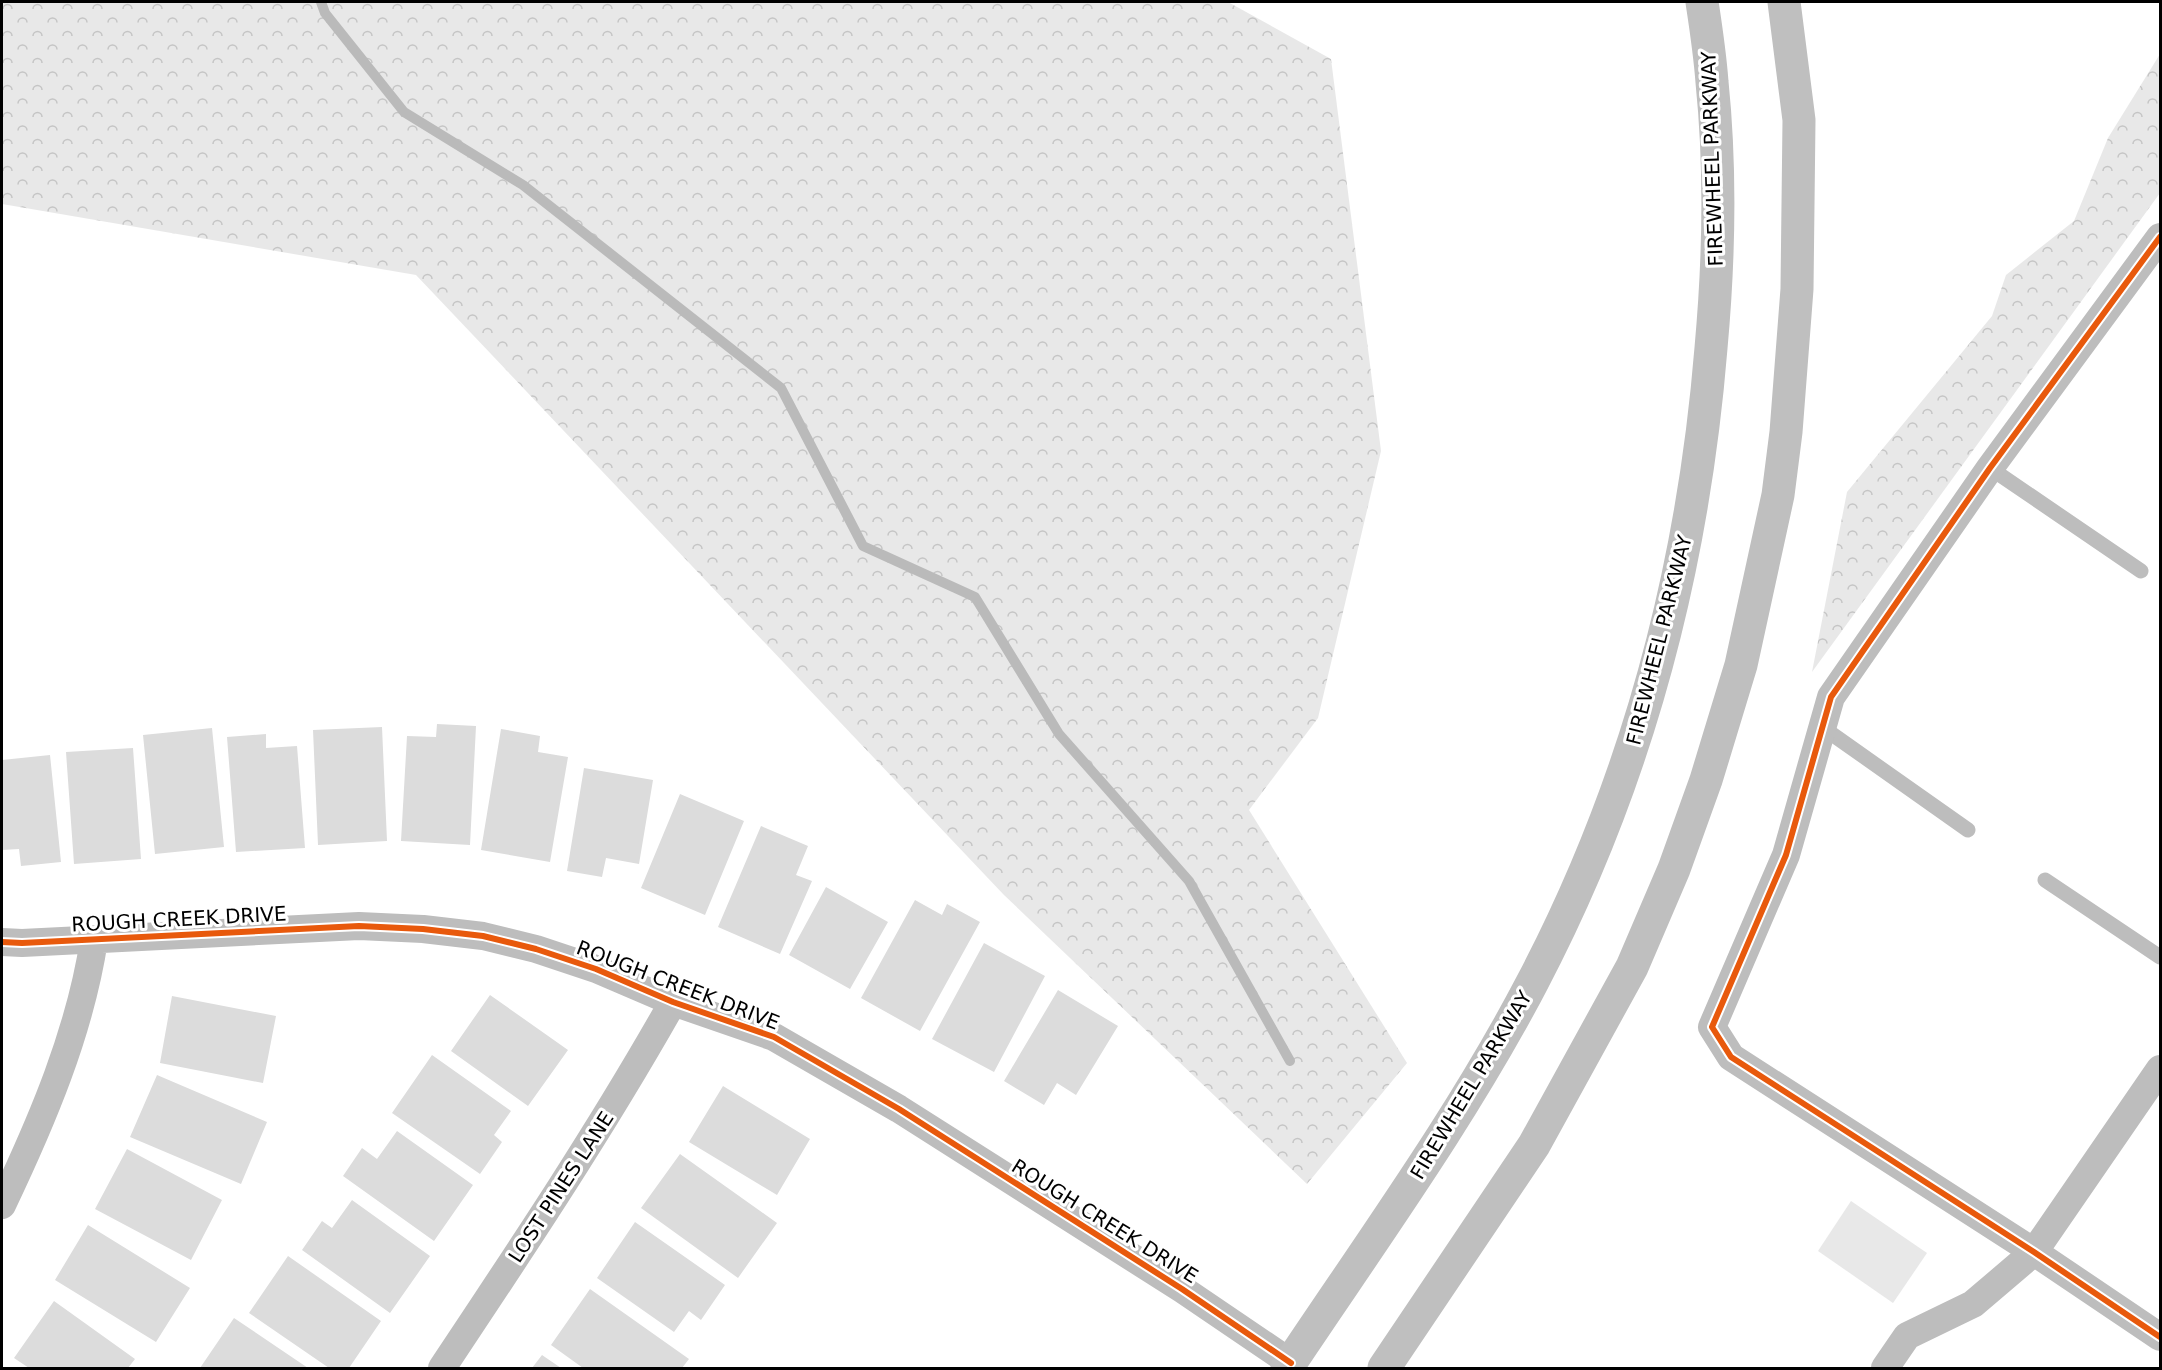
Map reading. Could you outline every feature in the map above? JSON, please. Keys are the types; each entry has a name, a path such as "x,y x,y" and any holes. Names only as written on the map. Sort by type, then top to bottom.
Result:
{"main road":[{"name":"FIREWHEEL PARKWAY","path":"1290,1367 1414,1179 1475,1082 1532,983 1582,880 1611,807 1645,709 1673,603 1693,504 1706,406 1716,296 1718,229 1713,85 1702,2"},
{"path":"1384,1368 1534,1145 1632,967 1678,858 1706,780 1742,665 1778,495 1786,432 1797,289 1799,120 1784,2"}],"street":[{"path":"2160,237 1990,468 1831,697 1786,855 1712,1027 1731,1057 2034,1252 2160,1337"},
{"name":"ROUGH CREEK DRIVE","path":"2,942 159,938 257,930 359,926 423,929 483,936 536,949 596,969 673,1002 774,1037 899,1109 1182,1289 1290,1367"},
{"path":"2,1205 57,1075 88,981 94,940"},
{"name":"LOST PINES LANE","path":"442,1368 628,1082 673,1002"},
{"path":"1885,1368 1907,1336 1973,1304 2034,1252 2160,1069"}],"lane":[{"path":"1990,468 2141,571"},
{"path":"1822,728 1968,830"},
{"path":"2045,880 2160,957"}],"green space":[{"path":"2,2 1228,2 1331,59 1381,451 1318,718 1249,810 1407,1063 1307,1184 1004,895 416,275 2,204"},
{"path":"2160,54 2160,193 1812,672 1847,492 1992,316 2006,275 2074,221 2108,138"},
{"path":"1851,1201 1927,1253 1893,1303 1818,1251"}],"building":[{"path":"437,724 476,726 470,845 401,841 407,736 436,737"},
{"path":"382,727 387,841 318,845 313,730"},
{"path":"212,728 224,847 155,854 143,735"},
{"path":"501,729 540,736 538,752 568,757 550,862 481,850"},
{"path":"266,734 266,748 297,746 305,848 236,852 227,737"},
{"path":"133,748 141,859 74,864 66,752"},
{"path":"50,755 61,862 21,866 19,849 2,850 2,760"},
{"path":"584,768 653,780 639,864 606,858 602,877 567,871"},
{"path":"680,794 744,821 705,915 641,888"},
{"path":"761,826 808,846 796,875 812,881 780,954 718,927"},
{"path":"826,887 888,922 850,989 789,955"},
{"path":"915,900 942,915 947,904 980,922 920,1031 861,998"},
{"path":"984,943 1045,976 994,1072 932,1039"},
{"path":"1058,990 1118,1026 1076,1095 1057,1083 1044,1105 1004,1081"},
{"path":"490,995 568,1050 528,1106 451,1051"},
{"path":"172,996 276,1016 263,1083 160,1063"},
{"path":"432,1055 511,1111 494,1135 502,1142 480,1174 392,1113"},
{"path":"157,1075 267,1122 241,1184 130,1137"},
{"path":"723,1086 810,1139 777,1195 689,1142"},
{"path":"397,1131 473,1185 434,1241 343,1176 362,1148 377,1159"},
{"path":"127,1149 222,1200 191,1260 95,1209"},
{"path":"680,1154 777,1223 738,1278 641,1208"},
{"path":"352,1200 430,1256 390,1313 302,1250 322,1221 332,1228"},
{"path":"635,1222 725,1285 701,1320 689,1311 674,1332 597,1278"},
{"path":"88,1225 190,1288 156,1342 55,1280"},
{"path":"288,1256 381,1321 349,1368 329,1368 249,1313"},
{"path":"590,1289 689,1359 682,1368 583,1368 551,1345"},
{"path":"54,1301 135,1359 128,1368 29,1368 14,1358"},
{"path":"234,1318 308,1368 200,1368"},
{"path":"542,1355 561,1368 532,1368"}],"waterway":[{"path":"321,2 325,13 404,112 523,185 781,388 863,546 975,597 1059,734 1189,881 1290,1061"}],"cycle path":[{"path":"2160,237 1990,468 1831,697 1786,855 1712,1027 1731,1057 2034,1252 2160,1337"},
{"path":"2,942 22,943 359,926 423,929 483,936 536,949 596,969 673,1002 774,1037 899,1109 1182,1289 1291,1363"}]}
